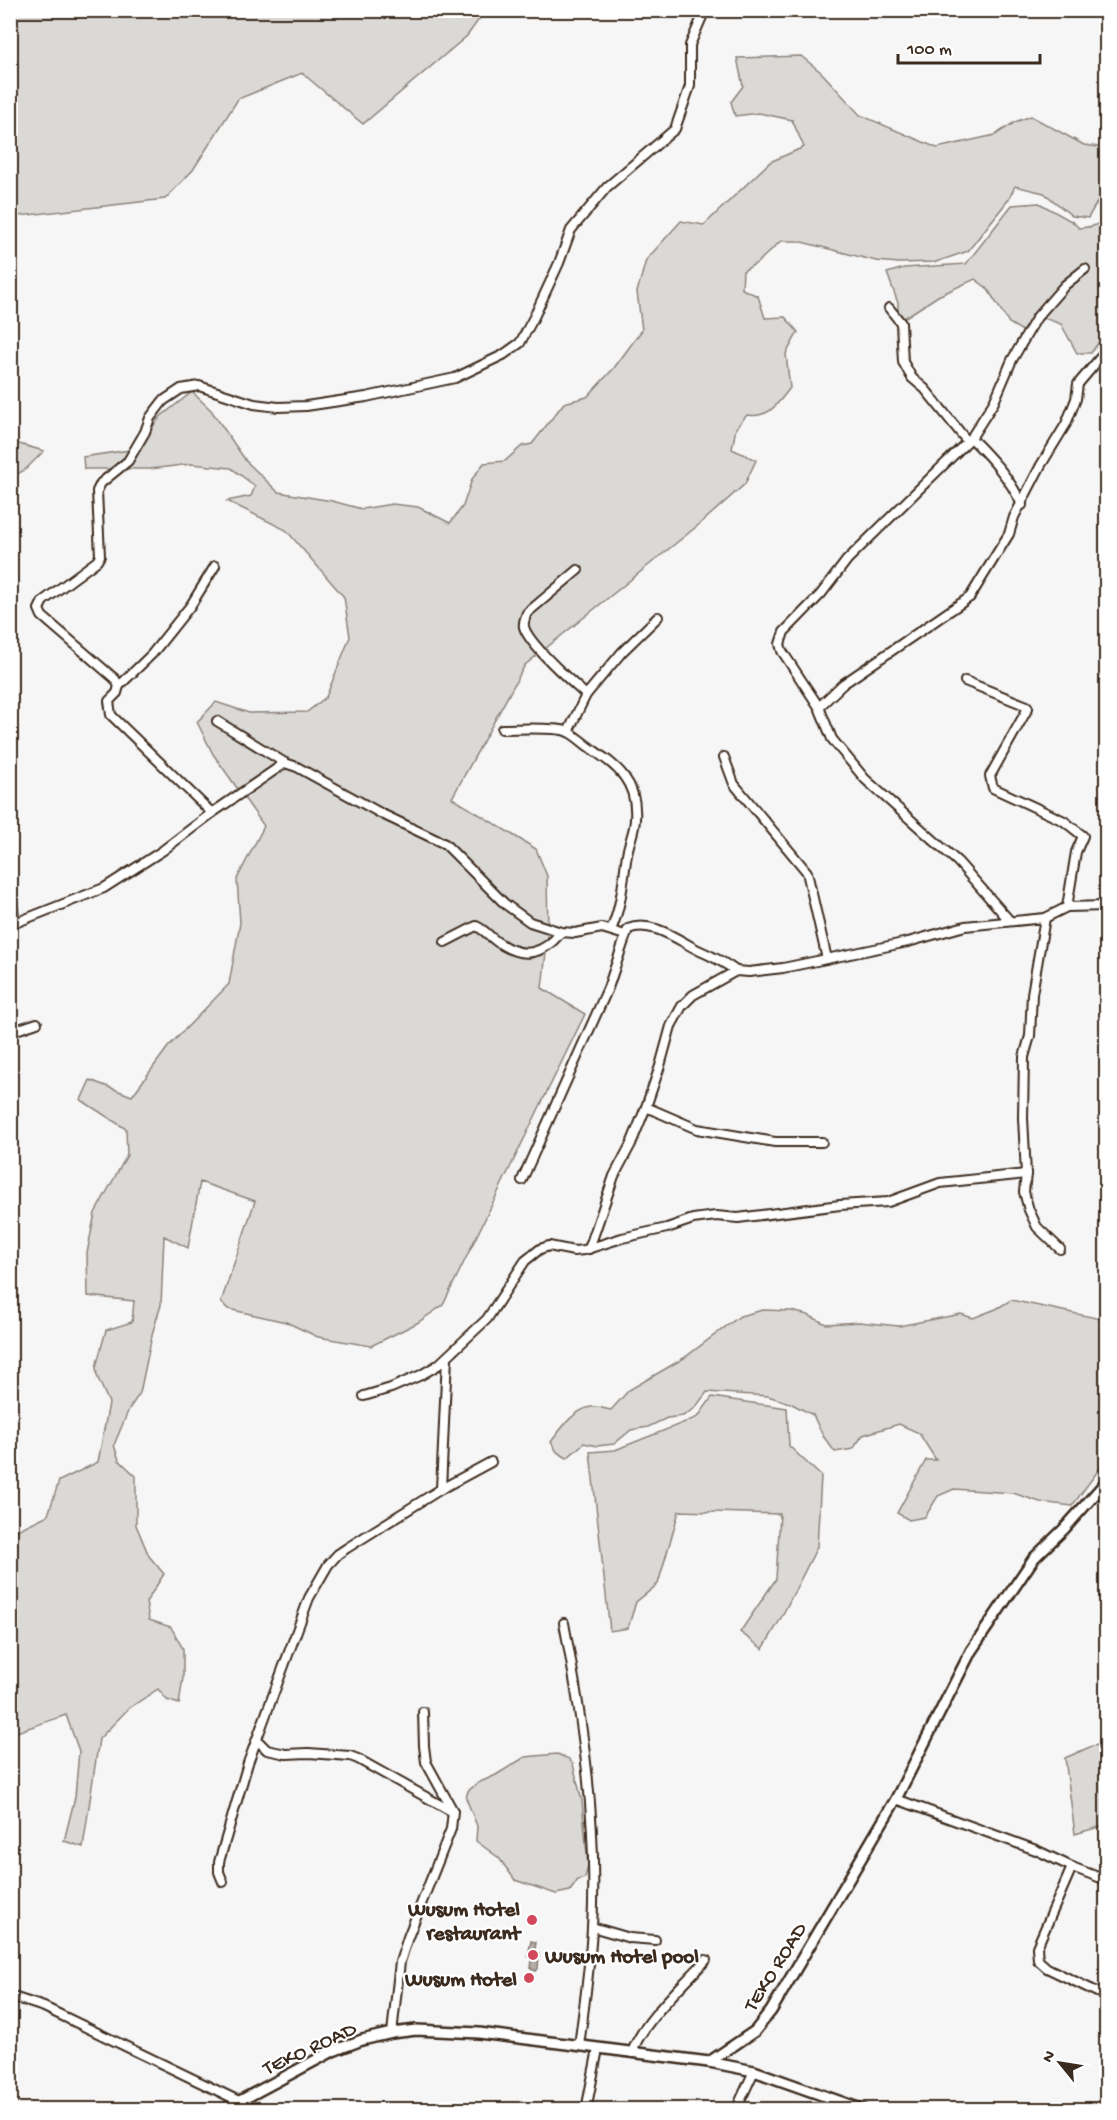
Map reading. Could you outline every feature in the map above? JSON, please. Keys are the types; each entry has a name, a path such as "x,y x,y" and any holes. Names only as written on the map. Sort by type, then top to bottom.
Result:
{"street":[{"path":"119,686 115,679 42,616 39,609 43,601 97,561 100,556 97,491 101,483 128,461 145,432 150,418 163,401 181,389 199,386 254,404 278,407 306,406 366,397 455,378 503,356 520,343 534,317 571,230 607,187 675,129 690,86 690,45 705,10"},
{"path":"1010,920 958,862 865,779 832,739 819,707 782,651 780,644 784,632 821,594 847,560 969,440 994,402 1012,360 1036,317 1065,285 1085,269"},
{"path":"889,309 901,323 903,362 912,378 925,389 969,440 1007,479 1022,504"},
{"path":"819,707 843,684 970,597 1009,534 1014,517 1041,465 1066,424 1076,399 1078,384 1107,351"},
{"path":"212,813 111,715 109,701 117,693 119,686 152,654 191,605 215,566"},
{"path":"578,570 527,613 523,623 531,639 586,695"},
{"path":"568,732 586,695 622,652 658,617"},
{"path":"965,681 1028,708 990,776 990,782 993,788 1064,821 1083,836 1076,852 1067,907"},
{"path":"217,721 285,763 297,767 382,814 445,844 505,904 530,922 561,932 575,933 602,928 625,935"},
{"path":"502,729 568,732 623,772 634,797 636,819 628,852 619,911 611,930"},
{"path":"724,757 734,784 807,872 828,959"},
{"path":"10,888 13,924 104,888 162,851 212,813 285,763"},
{"path":"522,1180 608,988 628,929 649,928 672,935 736,970 750,972 783,968 908,942 965,926 1045,918 1067,907 1107,906"},
{"path":"1045,918 1032,994 1030,1036 1024,1057 1023,1118 1026,1174 1024,1192 1037,1227 1060,1249"},
{"path":"445,942 476,926 518,953 536,952 552,944 561,932"},
{"path":"589,1249 614,1176 631,1144 646,1107 671,1026 682,1006 693,995 736,970"},
{"path":"10,1032 37,1023"},
{"path":"646,1107 705,1131 775,1142 822,1142"},
{"path":"364,1396 391,1388 421,1375 447,1357 487,1319 531,1254 540,1249 549,1246 574,1251 589,1249 693,1219 716,1216 738,1218 840,1205 888,1202 940,1183 1026,1174"},
{"path":"441,1490 447,1357"},
{"path":"223,1882 219,1872 219,1862 248,1763 309,1598 327,1565 338,1554 490,1462"},
{"name":"TEKO ROAD","path":"223,2109 333,2051 362,2040 392,2033 416,2030 479,2033 709,2062 755,2031 771,2011 896,1799 977,1642 1034,1558 1064,1530 1107,1482"},
{"path":"564,1623 585,1747 592,1837 592,1927 579,2046"},
{"path":"392,2033 400,1962 416,1915 446,1845 453,1811 426,1762 423,1712"},
{"path":"258,1741 267,1750 286,1754 358,1759 453,1811"},
{"path":"896,1799 1036,1850 1107,1880"},
{"path":"1072,1867 1037,1947 1038,1960 1047,1968 1097,1992 1107,1994"},
{"path":"592,1927 630,1938 655,1940"},
{"path":"632,2053 635,2041 706,1960"},
{"path":"10,1996 44,2007 240,2101"},
{"path":"586,2109 598,2049"},
{"path":"709,2062 754,2071 864,2109"},
{"path":"736,2109 754,2071"}],"shaded area":[{"path":"10,11 485,11 467,36 363,124 302,73 238,99 193,170 165,199 11,217"},
{"path":"801,56 822,73 860,115 937,148 995,135 1015,122 1031,116 1084,145 1106,148 1106,187 1088,218 1072,216 1044,193 1015,186 1009,199 968,251 936,262 876,261 798,241 781,241 757,263 743,271 742,289 758,296 765,318 785,317 798,332 786,354 790,388 772,409 762,414 747,415 736,428 732,449 756,460 745,484 701,523 525,665 452,798 536,849 547,876 548,935 542,988 585,1014 443,1305 417,1323 371,1346 318,1337 286,1322 228,1309 221,1302 255,1201 200,1182 188,1248 164,1236 161,1305 140,1393 129,1409 114,1445 119,1460 136,1476 136,1525 149,1556 164,1574 146,1602 149,1620 171,1627 183,1649 183,1678 179,1704 167,1700 158,1689 128,1709 99,1739 83,1847 64,1841 75,1797 79,1751 66,1715 11,1734 11,1533 48,1515 59,1481 98,1462 109,1403 97,1376 96,1367 106,1330 132,1322 134,1301 88,1296 87,1253 95,1213 127,1155 126,1129 81,1100 90,1080 132,1096 168,1047 229,984 240,923 237,879 264,826 213,754 197,722 216,702 249,713 307,712 326,697 350,637 344,597 286,530 227,501 251,496 255,486 231,468 191,464 150,469 84,469 83,457 136,449 160,417 192,392 211,410 246,461 278,492 332,501 362,509 392,504 418,507 450,523 463,506 472,479 484,463 505,461 522,446 532,444 564,403 587,397 614,368 642,330 637,292 646,260 681,221 704,225 770,162 804,147 792,120 759,113 735,116 731,102 743,86 737,58"},
{"path":"1039,203 1073,222 1079,228 1095,225 1101,222 1106,215 1106,332 1091,353 1077,353 1061,324 1044,318 1024,332 1009,323 987,288 975,279 938,296 898,322 898,303 887,273 904,268 966,264 1012,205"},
{"path":"11,436 19,444 44,451 25,470 11,477"},
{"path":"1011,1300 1106,1320 1106,1460 1072,1506 1040,1502 1013,1493 954,1489 938,1496 925,1517 909,1520 897,1513 926,1460 936,1460 919,1433 899,1424 863,1435 853,1449 835,1452 823,1436 813,1415 792,1404 768,1396 707,1392 695,1408 683,1416 667,1418 648,1427 631,1430 614,1444 597,1446 584,1443 567,1458 557,1452 551,1442 568,1421 579,1412 593,1407 611,1410 629,1390 684,1358 740,1316 763,1310 791,1311 808,1315 826,1324 859,1322 899,1326 961,1314 973,1318"},
{"path":"712,1397 787,1408 789,1446 821,1476 817,1547 763,1649 740,1632 776,1579 780,1514 679,1511 658,1584 636,1602 628,1628 610,1631 590,1452 615,1450 698,1417"},
{"path":"1106,1744 1106,1825 1075,1834 1065,1758 1092,1746"},
{"path":"557,1754 569,1759 573,1764 582,1801 588,1866 585,1878 578,1880 570,1891 556,1894 515,1880 499,1858 476,1841 477,1826 466,1798 468,1791 478,1783 525,1757"},
{"name":"Wusum Hotel pool","path":"531,1941 536,1942 535,1950 539,1954 536,1971 531,1969 532,1959 528,1956"}],"place":[{"name":"Wusum Hotel restaurant","path":"532,1920"},
{"name":"Wusum Hotel pool","path":"533,1955"},
{"name":"Wusum Hotel","path":"529,1978"}]}
